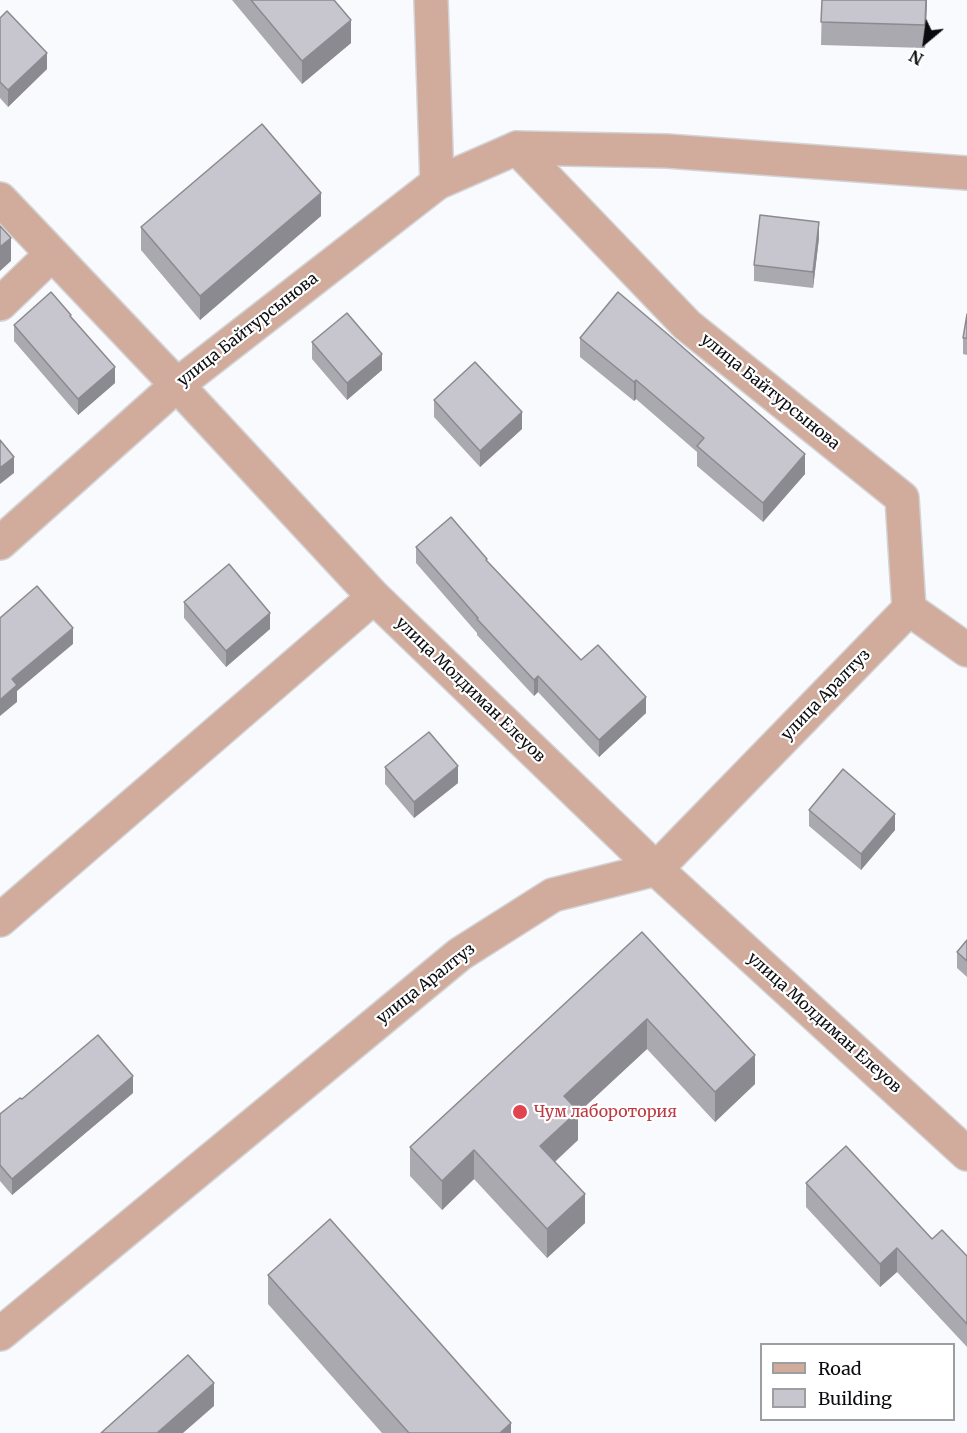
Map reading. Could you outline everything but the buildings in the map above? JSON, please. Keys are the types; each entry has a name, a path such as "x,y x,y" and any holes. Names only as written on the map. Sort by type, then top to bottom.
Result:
{"street":[{"path":"430,0 437,183"},
{"name":"улица Байтурсынова","path":"517,148 687,325 902,498 909,609"},
{"name":"улица Байтурсынова","path":"0,543 177,385 437,183 517,148 667,151 967,173"},
{"name":"улица Молдиман Елеуов","path":"0,199 374,597 656,869 967,1154"},
{"path":"0,304 52,254"},
{"path":"0,920 374,597"},
{"path":"909,609 967,650"},
{"name":"улица Аралтуз","path":"0,1334 460,954 553,895 656,869 909,609"}],"place":[{"name":"Чум лаборотория","path":"520,1112"}]}
